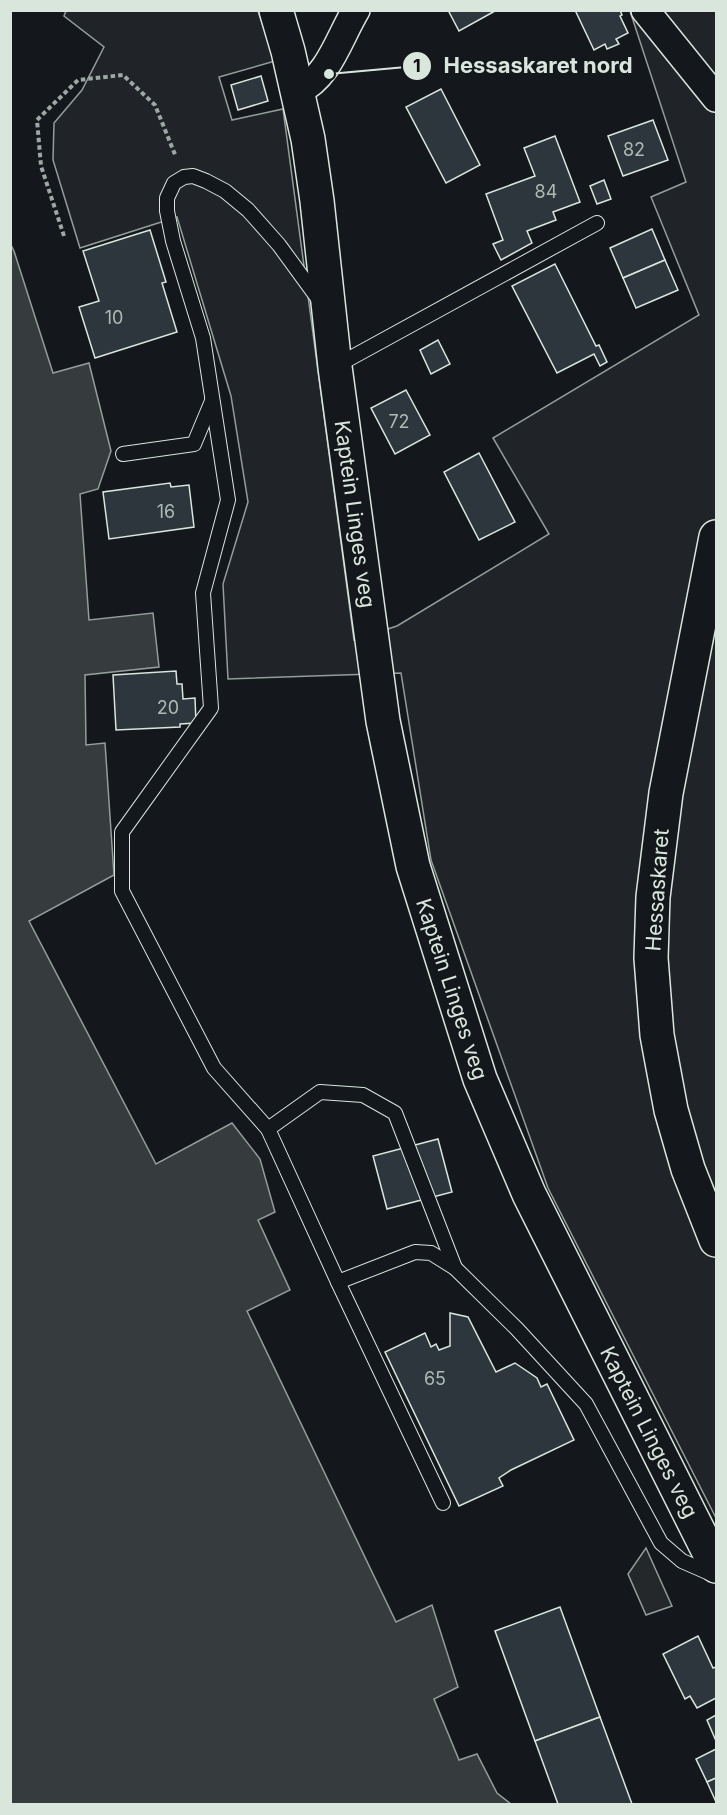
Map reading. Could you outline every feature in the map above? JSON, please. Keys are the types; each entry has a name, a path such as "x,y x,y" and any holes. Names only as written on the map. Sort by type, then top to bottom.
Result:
{"street":[{"name":"Kaptein Linges veg","path":"276,10 298,91 317,201 335,367 383,722 413,866 480,1080 529,1194 717,1566"},
{"path":"298,91 310,86 320,76 356,10"},
{"path":"645,10 717,98"},
{"name":"Hessaskaret","path":"717,537 666,793 652,897 651,958 657,1035 671,1110 688,1170 717,1240"}],"lane":[{"path":"330,312 249,210 225,191 206,181 192,176 184,177 174,183 167,198 167,211 173,241 204,338 228,500 203,592 211,708 122,832 122,891 214,1068 268,1129 443,1503"},
{"path":"335,367 597,223"},
{"path":"123,454 194,444 213,400"},
{"path":"268,1129 320,1092 363,1095 395,1113 454,1268"},
{"name":"Kaptein Linges veg","path":"338,1282 415,1252 431,1254 454,1268 518,1329 586,1404 661,1543 682,1561 706,1573 717,1575"}],"path":[{"path":"64,236 41,166 37,120 78,80 123,75 155,105 184,177"}],"shaded area":[{"path":"66,11 258,11 275,61 219,77 232,120 283,109 354,640 397,626 549,534 493,438 699,315 651,197 686,182 630,11 716,11 716,1518 548,1188 431,860 401,673 228,679 223,584 248,502 231,396 177,217 80,248 53,160 54,123 82,90 104,47 64,16"},
{"path":"11,245 53,373 89,363 111,451 98,489 80,494 89,620 153,613 159,667 85,675 86,745 105,743 114,875 29,921 156,1164 232,1123 260,1159 275,1212 258,1220 290,1290 247,1311 396,1622 432,1605 458,1687 434,1699 459,1760 477,1754 497,1793 511,1804 11,1804"},
{"path":"646,1548 672,1606 646,1615 628,1574"}],"building":[{"path":"448,10 495,10 495,11 459,31"},
{"path":"575,10 620,10 622,15 620,16 628,33 616,39 619,44 607,49 605,44 594,50"},
{"path":"261,76 268,101 238,110 231,85"},
{"path":"441,89 480,165 446,183 406,107"},
{"path":"653,120 668,160 623,176 608,136"},
{"path":"555,136 580,202 553,212 556,220 527,231 532,243 501,260 493,244 503,240 486,194 535,176 524,148"},
{"path":"604,180 611,199 597,204 590,186"},
{"path":"652,229 665,260 623,278 610,248"},
{"path":"150,230 166,282 162,283 177,332 95,358 79,307 99,301 83,251"},
{"path":"665,260 678,290 636,308 623,278"},
{"path":"555,264 596,346 599,345 607,362 600,366 594,354 557,373 512,286"},
{"path":"438,340 450,364 431,374 420,350"},
{"path":"406,390 430,435 395,454 371,408"},
{"path":"479,453 515,522 479,540 444,472"},
{"path":"170,483 171,487 189,485 194,527 109,539 103,492"},
{"path":"176,671 177,684 182,684 183,699 195,698 196,723 180,724 180,727 116,730 113,675"},
{"path":"438,1139 452,1192 387,1209 373,1156"},
{"path":"450,1313 468,1317 496,1372 515,1363 537,1378 541,1387 547,1384 574,1440 511,1470 499,1478 503,1486 459,1506 385,1352 425,1333 431,1347 436,1344 439,1350 450,1346"},
{"path":"560,1607 600,1717 535,1741 495,1631"},
{"path":"698,1636 713,1668 716,1667 716,1698 697,1708 690,1696 685,1699 663,1654"},
{"path":"716,1715 716,1741 707,1720"},
{"path":"600,1717 632,1804 558,1804 535,1741"},
{"path":"716,1749 716,1778 707,1782 696,1759"},
{"path":"716,1778 716,1802 707,1782"}],"place":[{"name":"Hessaskaret nord","path":"329,74"}]}
